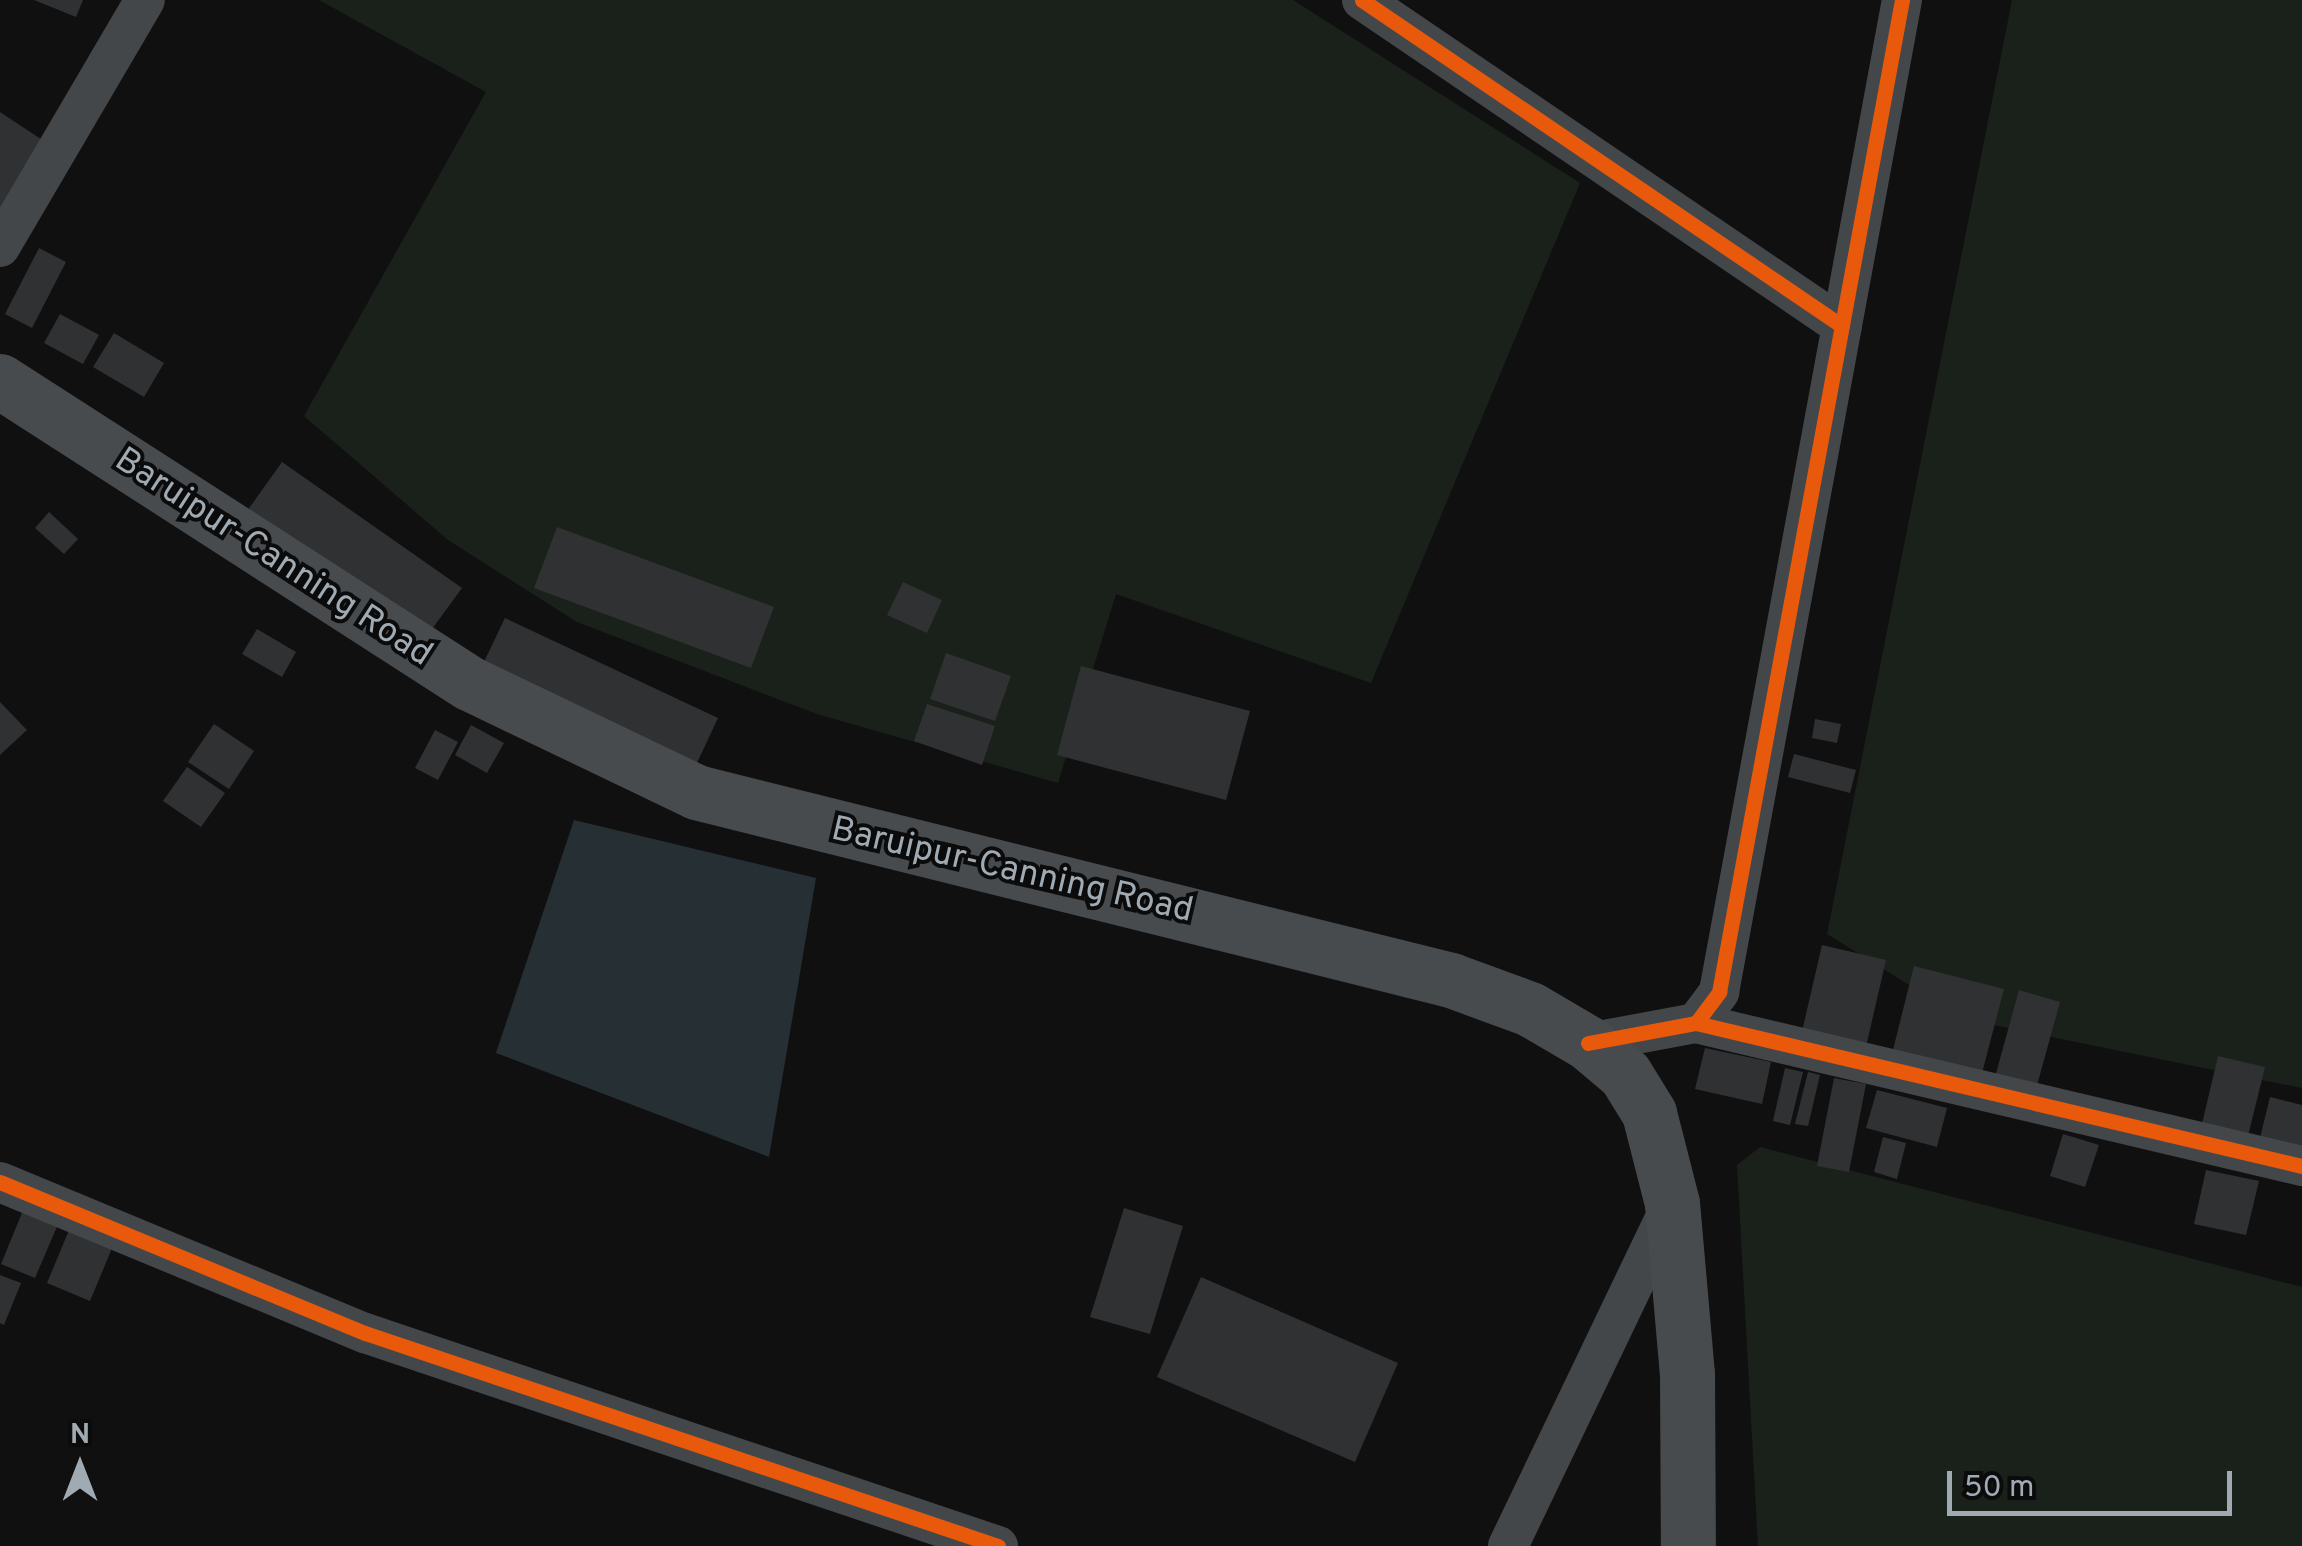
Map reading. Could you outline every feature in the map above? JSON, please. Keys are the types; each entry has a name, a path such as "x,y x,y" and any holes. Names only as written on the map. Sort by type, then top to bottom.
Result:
{"main road":[{"name":"Baruipur-Canning Road","path":"0,381 469,683 696,792 1451,980 1530,1009 1588,1043 1626,1074 1649,1112 1672,1203 1687,1374 1688,1546"}],"street":[{"path":"0,246 146,0"},
{"path":"1362,0 1842,326"},
{"path":"1696,1022 1719,992 1902,0"},
{"path":"1588,1043 1696,1022 2302,1166"},
{"path":"0,1182 365,1332 998,1546"},
{"path":"1508,1546 1672,1203"}],"shaded area":[{"path":"319,0 1293,0 1580,183 1371,683 1116,594 1058,783 817,714 577,622 448,540 304,416 486,92"},
{"path":"2012,0 2302,0 2302,1088 1964,1019 1827,934"},
{"path":"574,820 816,878 769,1157 496,1053"},
{"path":"1760,1147 2302,1287 2302,1546 1758,1546 1737,1165"}],"building":[{"path":"34,0 83,0 76,17"},
{"path":"0,112 50,145 0,213"},
{"path":"39,248 66,262 32,328 5,314"},
{"path":"60,314 99,335 83,364 44,343"},
{"path":"114,333 164,363 144,397 93,367"},
{"path":"282,462 462,588 427,636 247,511"},
{"path":"49,512 78,539 64,554 35,528"},
{"path":"557,527 774,607 751,668 534,588"},
{"path":"903,582 942,600 927,633 887,615"},
{"path":"505,618 718,718 696,765 482,666"},
{"path":"257,629 296,652 282,677 242,654"},
{"path":"946,653 1011,676 995,721 930,699"},
{"path":"1081,666 1250,711 1226,800 1057,755"},
{"path":"0,702 27,730 0,755"},
{"path":"927,704 995,726 982,765 914,741"},
{"path":"1815,719 1841,724 1837,743 1812,738"},
{"path":"214,724 254,751 229,789 188,762"},
{"path":"471,725 504,743 487,773 455,755"},
{"path":"435,730 458,742 438,780 415,768"},
{"path":"1794,754 1856,770 1850,793 1788,777"},
{"path":"187,767 225,793 201,827 163,801"},
{"path":"1822,945 1886,960 1865,1051 1801,1036"},
{"path":"1914,966 2004,989 1981,1077 1892,1054"},
{"path":"2019,990 2060,1002 2036,1089 1995,1077"},
{"path":"1705,1048 1771,1062 1762,1104 1695,1089"},
{"path":"2218,1056 2265,1067 2247,1140 2201,1128"},
{"path":"1785,1068 1803,1072 1790,1125 1773,1121"},
{"path":"1808,1072 1820,1075 1808,1126 1795,1124"},
{"path":"1834,1078 1866,1084 1849,1172 1817,1166"},
{"path":"1877,1090 1947,1108 1937,1147 1866,1128"},
{"path":"2270,1097 2302,1105 2302,1152 2259,1142"},
{"path":"2063,1134 2099,1145 2085,1187 2050,1176"},
{"path":"1883,1137 1906,1143 1897,1179 1874,1172"},
{"path":"2206,1170 2259,1181 2246,1235 2194,1224"},
{"path":"24,1208 59,1222 35,1278 1,1264"},
{"path":"1124,1208 1183,1226 1150,1334 1090,1317"},
{"path":"72,1223 115,1241 90,1301 47,1283"},
{"path":"0,1275 21,1283 4,1325 0,1323"},
{"path":"1201,1277 1398,1363 1355,1462 1157,1377"}],"cycle path":[{"path":"1362,0 1842,326"},
{"path":"1588,1043 1696,1023 1719,992 1902,0"},
{"path":"1696,1023 2302,1166"},
{"path":"0,1182 365,1333 998,1546"}]}
